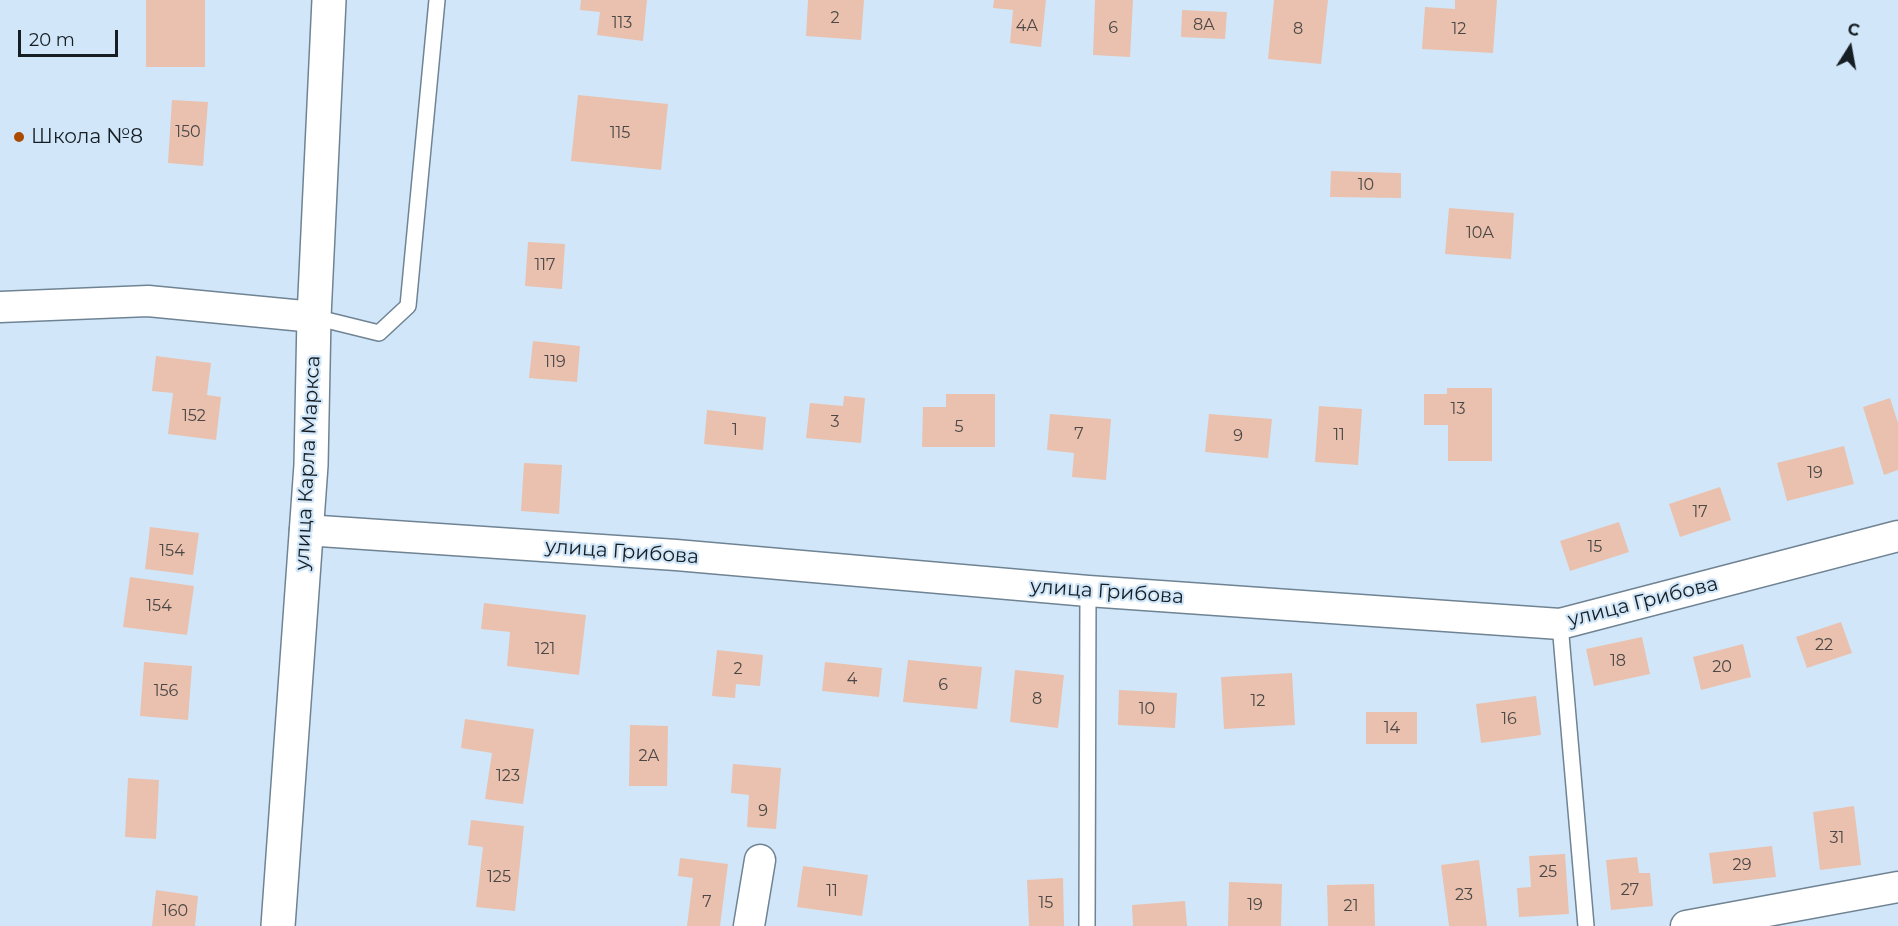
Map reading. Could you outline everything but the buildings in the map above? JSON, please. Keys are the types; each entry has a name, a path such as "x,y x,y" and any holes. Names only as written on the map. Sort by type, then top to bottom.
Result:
{"main road":[{"name":"улица Карла Маркса","path":"278,926 311,465 314,317 329,0"}],"street":[{"path":"0,307 148,301 314,317"},
{"name":"улица Грибова","path":"305,530 676,555 1088,591 1560,624 1898,536"},
{"path":"749,926 760,860"},
{"path":"1686,926 1898,887"}],"lane":[{"path":"314,317 379,333 408,306 437,0"},
{"path":"1087,926 1088,591"},
{"path":"1560,624 1586,926"}],"place":[{"name":"Школа №8","path":"19,137"}]}
